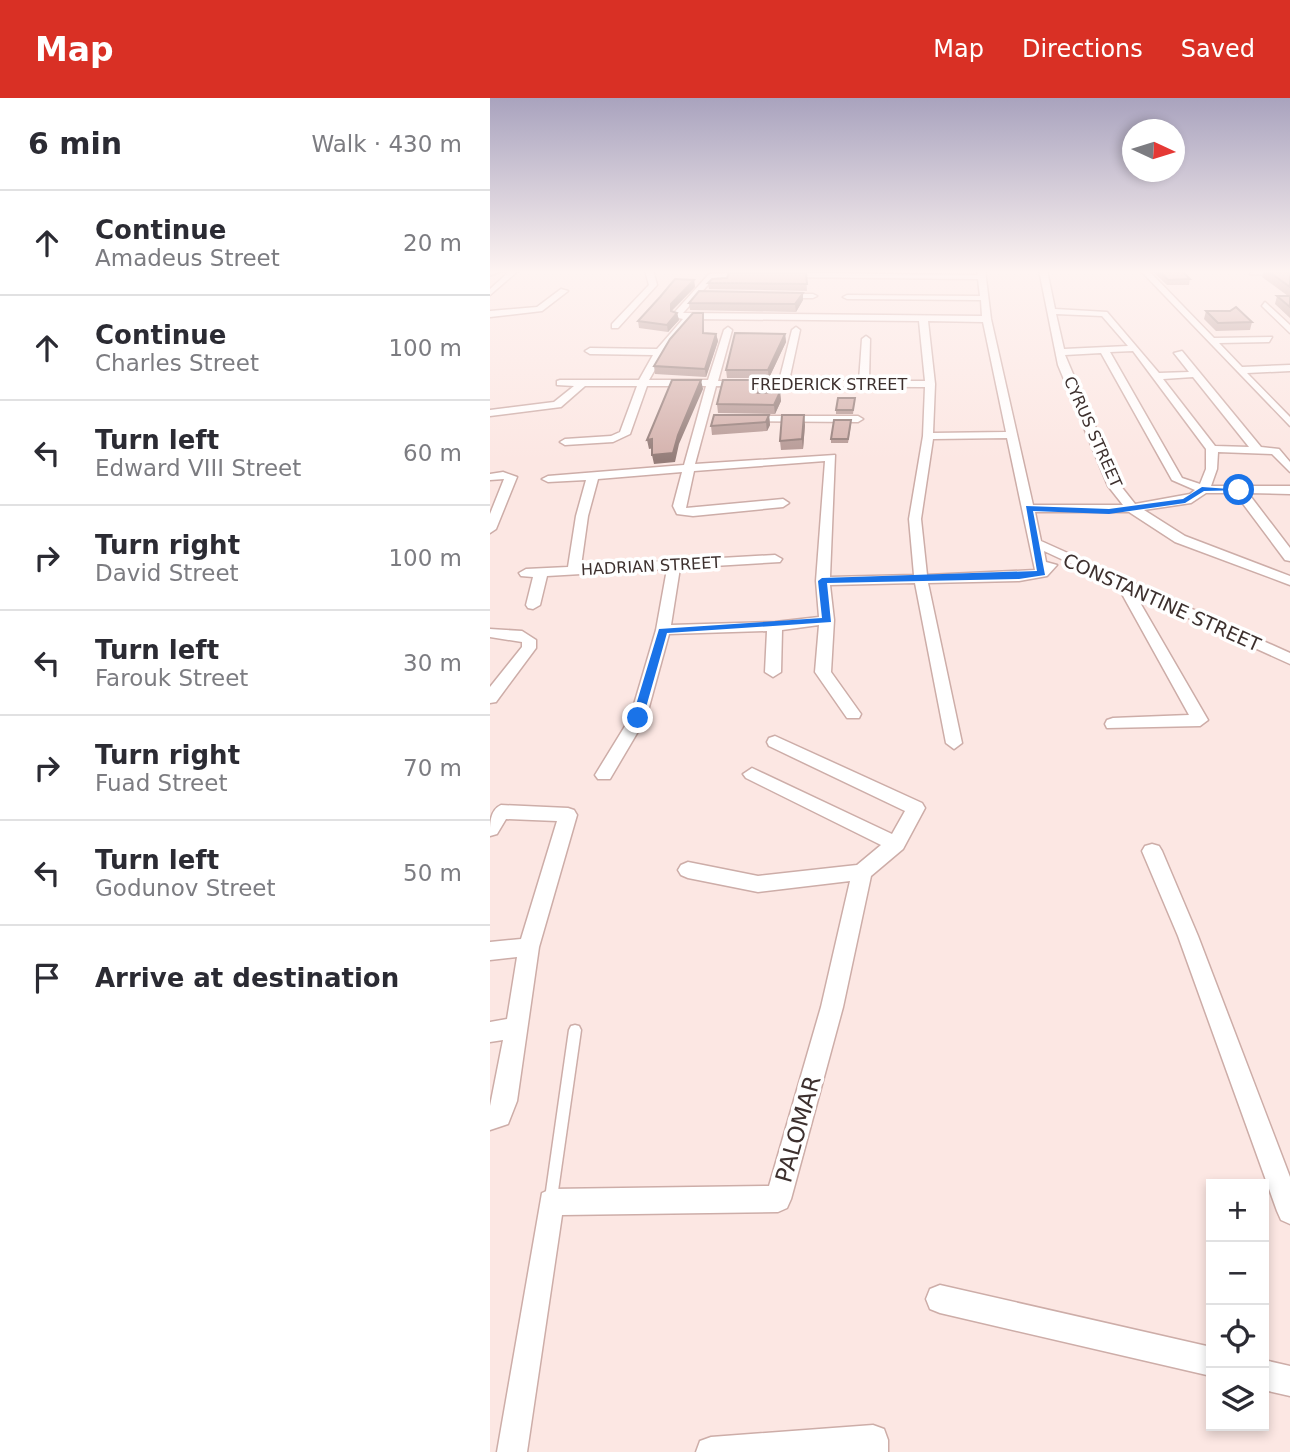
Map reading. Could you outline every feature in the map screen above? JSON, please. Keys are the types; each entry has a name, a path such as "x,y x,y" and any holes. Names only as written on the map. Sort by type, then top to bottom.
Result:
{"street":[{"path":"565,442 613,439 625,434 657,352 674,333"},
{"path":"727,333 679,506 681,511 783,503"},
{"path":"783,385 795,333"},
{"path":"925,333 930,384 928,436 915,519 921,580 954,743"},
{"path":"990,333 1042,573"},
{"name":"CYRUS STREET","path":"1056,333 1063,365 1114,486 1133,509 1180,540 1285,579"},
{"path":"1028,508 1109,512 1185,501 1202,489 1212,474 1212,449 1121,333"},
{"path":"1205,333 1290,423"},
{"path":"864,385 866,339"},
{"path":"1212,341 1269,339"},
{"path":"1062,352 1135,348"},
{"path":"1104,350 1178,480 1202,489 1290,490"},
{"path":"590,351 657,352"},
{"path":"1179,353 1257,450"},
{"path":"1241,370 1290,368"},
{"path":"1156,376 1196,374"},
{"name":"FREDERICK STREET","path":"560,383 930,384"},
{"path":"490,413 557,405 583,383"},
{"path":"1271,402 1290,402"},
{"path":"701,419 714,419"},
{"path":"727,419 858,419"},
{"path":"928,436 1011,435"},
{"path":"1212,449 1275,451 1290,469"},
{"path":"548,479 831,457 822,581 827,620 823,672 853,714"},
{"path":"574,570 582,516 593,476"},
{"path":"490,477 511,477 490,529"},
{"path":"1239,490 1290,559 1285,579"},
{"name":"CONSTANTINE STREET","path":"1036,543 1059,556 1290,659"},
{"path":"822,581 1019,577 1042,573 1059,556"},
{"name":"HADRIAN STREET","path":"533,605 534,573 775,559"},
{"path":"604,775 638,718 663,631 674,565"},
{"path":"1114,724 1200,720 1123,584"},
{"path":"663,631 775,626 827,620"},
{"path":"773,672 775,626"},
{"path":"490,633 522,635 529,640 528,648 490,698"},
{"path":"688,870 758,884 862,872 896,844 915,808 775,742"},
{"path":"752,774 896,844"},
{"path":"490,830 501,812 568,815 528,947 505,1101 495,1117"},
{"path":"1152,851 1188,936 1290,1211"},
{"name":"PALOMAR","path":"551,1202 778,1199 832,1007 862,872"},
{"path":"490,951 528,947"},
{"path":"490,1032 515,1028"},
{"path":"512,1452 551,1202"},
{"path":"940,1299 1206,1361"},
{"path":"1269,1376 1290,1381"},
{"path":"711,1452 873,1440 873,1452"}],"lane":[{"path":"551,1202 575,1030"}],"building":[{"path":"675,333 716,334 705,369 654,366"},
{"path":"735,333 785,334 768,370 726,370"},
{"path":"672,380 701,380 673,453 652,455 652,439 647,440"},
{"path":"723,380 764,380 758,393 780,392 774,405 717,404"},
{"path":"838,398 855,398 853,410 836,410"},
{"path":"714,415 769,415 766,422 711,426"},
{"path":"782,415 804,415 802,439 780,441"},
{"path":"834,420 851,420 848,439 831,439"}],"route":[{"path":"638,718 663,631 775,626 827,620 822,581 1019,577 1042,573 1028,508 1109,512 1185,501 1202,489 1239,490"}]}
